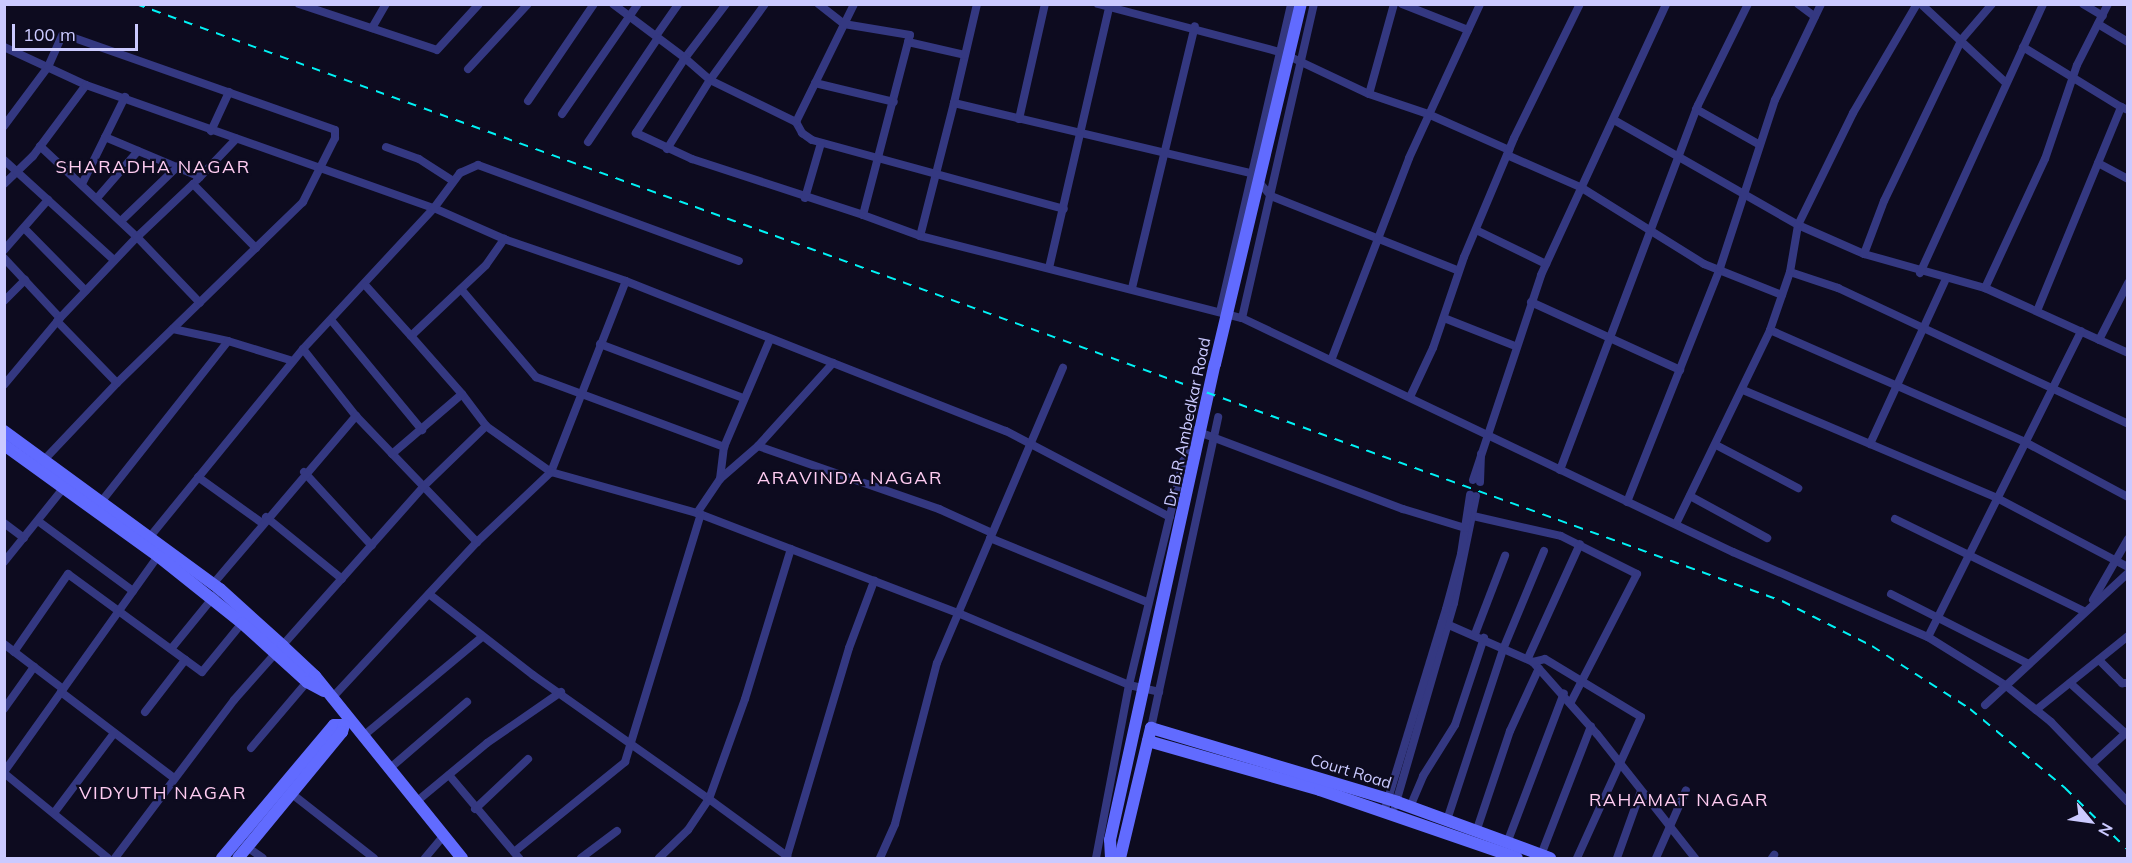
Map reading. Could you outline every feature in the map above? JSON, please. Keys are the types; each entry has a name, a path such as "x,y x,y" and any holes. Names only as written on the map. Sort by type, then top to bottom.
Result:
{"street":[{"path":"299,4 437,50 479,4"},
{"path":"372,28 386,4"},
{"path":"468,69 528,4"},
{"path":"528,101 594,4"},
{"path":"613,4 685,58 710,80 796,122 802,133 821,142 935,176 1064,209"},
{"path":"562,114 638,4"},
{"path":"588,142 678,4"},
{"path":"726,4 685,58 636,134 667,149 920,236 1132,288 1242,318 1332,358 1627,502 1928,637 2005,685 2036,710 2093,763 2127,802"},
{"path":"667,149 710,80 765,4"},
{"path":"818,4 844,24 910,35 863,215"},
{"path":"796,122 854,4"},
{"path":"920,236 977,4"},
{"path":"1019,119 1045,4"},
{"path":"1098,4 1195,26 1280,51 1300,63 1369,94 1428,114 1508,152 1582,188 1719,271 1782,295"},
{"path":"1220,312 1290,4"},
{"name":"Dr B.R Ambedkar Road","path":"1101,858 1110,849 1215,364 1301,4"},
{"path":"1242,318 1314,4"},
{"path":"1332,358 1378,236 1428,114 1480,4"},
{"path":"1410,397 1444,318 1460,271 1508,152 1580,4"},
{"path":"1476,481 1481,454 1515,346 1546,264 1666,4"},
{"path":"1560,470 1696,109 1748,4"},
{"path":"1798,4 1815,17"},
{"path":"1627,502 1719,271 1775,100 1821,4"},
{"path":"1676,524 1743,390 1770,330 1790,272 1798,225 1853,113 1919,4 2005,82"},
{"path":"1864,254 1884,201 1961,41 1992,4"},
{"path":"1920,273 2005,82 2043,4"},
{"path":"2083,4 2103,16"},
{"path":"1985,288 2045,159 2073,75 2108,4"},
{"path":"1369,94 1394,5 1468,30"},
{"path":"1049,268 1083,133 1109,6"},
{"path":"2098,24 2127,42"},
{"path":"1132,288 1195,26"},
{"path":"4,126 48,67 63,34 333,128 335,138 303,202 117,383 44,460"},
{"path":"908,42 965,55"},
{"path":"4,47 86,85 125,97 236,140 434,208 504,239 626,281 833,363 1030,444 1170,517"},
{"path":"2023,47 2073,75 2124,109 2098,163 2037,311"},
{"path":"815,82 894,102"},
{"path":"4,184 40,146 86,85"},
{"path":"210,130 229,92"},
{"path":"83,182 125,97"},
{"path":"954,103 1251,173 1271,196 1378,236 1460,271"},
{"path":"1696,109 1761,144"},
{"path":"1614,120 1798,225 1864,254 1920,273 1985,288 2127,353"},
{"path":"105,137 200,177"},
{"path":"4,385 114,260 236,140"},
{"path":"805,198 821,142"},
{"path":"40,146 83,182 200,303"},
{"path":"386,147 419,159 453,181"},
{"path":"98,197 138,151"},
{"path":"4,160 114,260"},
{"path":"2098,163 2127,179"},
{"path":"146,540 303,349 366,286 434,208 453,181 468,167 482,166 738,261"},
{"path":"121,221 177,167"},
{"path":"193,184 256,248"},
{"path":"4,250 48,200"},
{"path":"24,228 86,291"},
{"path":"1476,230 1546,264"},
{"path":"411,336 486,265 504,239"},
{"path":"4,258 117,383"},
{"path":"1790,272 1838,288 2127,424"},
{"path":"1870,444 1946,279"},
{"path":"4,301 25,280"},
{"path":"328,695 429,594 477,542 551,472 626,281"},
{"path":"2099,340 2127,285"},
{"path":"366,286 462,394 486,426 551,472 699,514 958,613 1129,685 1159,692"},
{"path":"461,289 528,371 579,396 724,447"},
{"path":"1531,302 1680,370"},
{"path":"1444,318 1515,346"},
{"path":"331,320 422,430"},
{"path":"172,329 228,341 293,361"},
{"path":"1770,330 2023,441 2127,497"},
{"path":"1928,637 1971,557 2023,441 2081,331"},
{"path":"720,479 724,447 770,339"},
{"path":"101,502 228,341"},
{"path":"600,344 743,398"},
{"path":"303,349 356,416 477,542"},
{"path":"449,775 475,809 516,855 615,774 632,745 699,514 720,479 758,446 833,363"},
{"path":"880,858 895,824 934,675 958,613 1063,368"},
{"path":"1743,390 1997,498 2127,567"},
{"path":"392,454 462,394"},
{"path":"171,649 264,520 304,472 356,416"},
{"path":"1120,858 1159,692 1218,417"},
{"path":"115,858 234,700 423,487 486,426"},
{"path":"1096,858 1147,602 1191,429 1214,435 1403,509 1465,528"},
{"path":"4,431 44,460 67,484 101,502 146,540 158,556 215,590 242,622 315,676 346,722 362,737 462,858"},
{"path":"4,445 67,484 215,590 280,649 308,682 328,695"},
{"path":"1716,445 1798,488"},
{"path":"758,446 939,509 991,535 1147,602"},
{"path":"304,472 372,546"},
{"path":"198,477 264,520 342,579"},
{"path":"4,562 67,484"},
{"path":"1389,813 1445,623 1473,516 1473,496 1445,623"},
{"path":"1690,496 1767,538"},
{"path":"1473,516 1561,536 1637,574 1571,702"},
{"path":"1895,519 1971,557 2087,609"},
{"path":"38,521 133,591"},
{"path":"4,523 24,538"},
{"path":"2087,609 2127,539"},
{"path":"1476,832 1533,663 1580,544"},
{"path":"659,858 688,830 709,799 745,699 791,549"},
{"path":"1447,820 1504,647 1544,551"},
{"path":"108,858 4,773 158,556"},
{"path":"1410,807 1423,776 1455,725 1505,556"},
{"path":"1985,705 2127,573"},
{"path":"14,652 68,574 203,672 242,622"},
{"path":"429,594 482,637 789,857 849,648 874,581"},
{"path":"1891,594 2028,663"},
{"path":"1445,623 1480,636 1533,663 1591,726 1695,858"},
{"path":"2036,710 2127,636"},
{"path":"362,737 482,637"},
{"path":"4,644 114,733 174,778"},
{"path":"1533,663 1545,659 1641,717 1619,761 1577,858"},
{"path":"145,712 185,660"},
{"path":"2099,660 2122,683 2127,683"},
{"path":"4,709 34,668"},
{"path":"251,748 308,682"},
{"path":"2070,683 2126,732 2093,763"},
{"path":"416,802 487,743 561,692"},
{"path":"1507,843 1563,693"},
{"path":"389,769 467,702"},
{"path":"238,858 342,732 346,722"},
{"path":"222,858 334,724 346,722"},
{"path":"1546,857 1591,726"},
{"name":"Court Road","path":"1151,728 1393,801 1546,857"},
{"path":"54,813 114,733"},
{"name":"Court Road","path":"1148,741 1389,813 1518,858"},
{"path":"475,809 528,759"},
{"path":"1656,858 1668,825 1686,790"},
{"path":"1617,858 1641,791"},
{"path":"292,794 374,858"},
{"path":"581,858 617,831"},
{"path":"425,858 444,835"},
{"path":"248,847 263,858"}],"railway":[{"path":"136,4 1782,601 1872,646 1970,709 2065,788 2128,850"}],"district":[{"name":"SHARADHA NAGAR","path":"153,167"},
{"name":"ARAVINDA NAGAR","path":"850,478"},
{"name":"VIDYUTH NAGAR","path":"163,793"},
{"name":"RAHAMAT NAGAR","path":"1679,800"}]}
